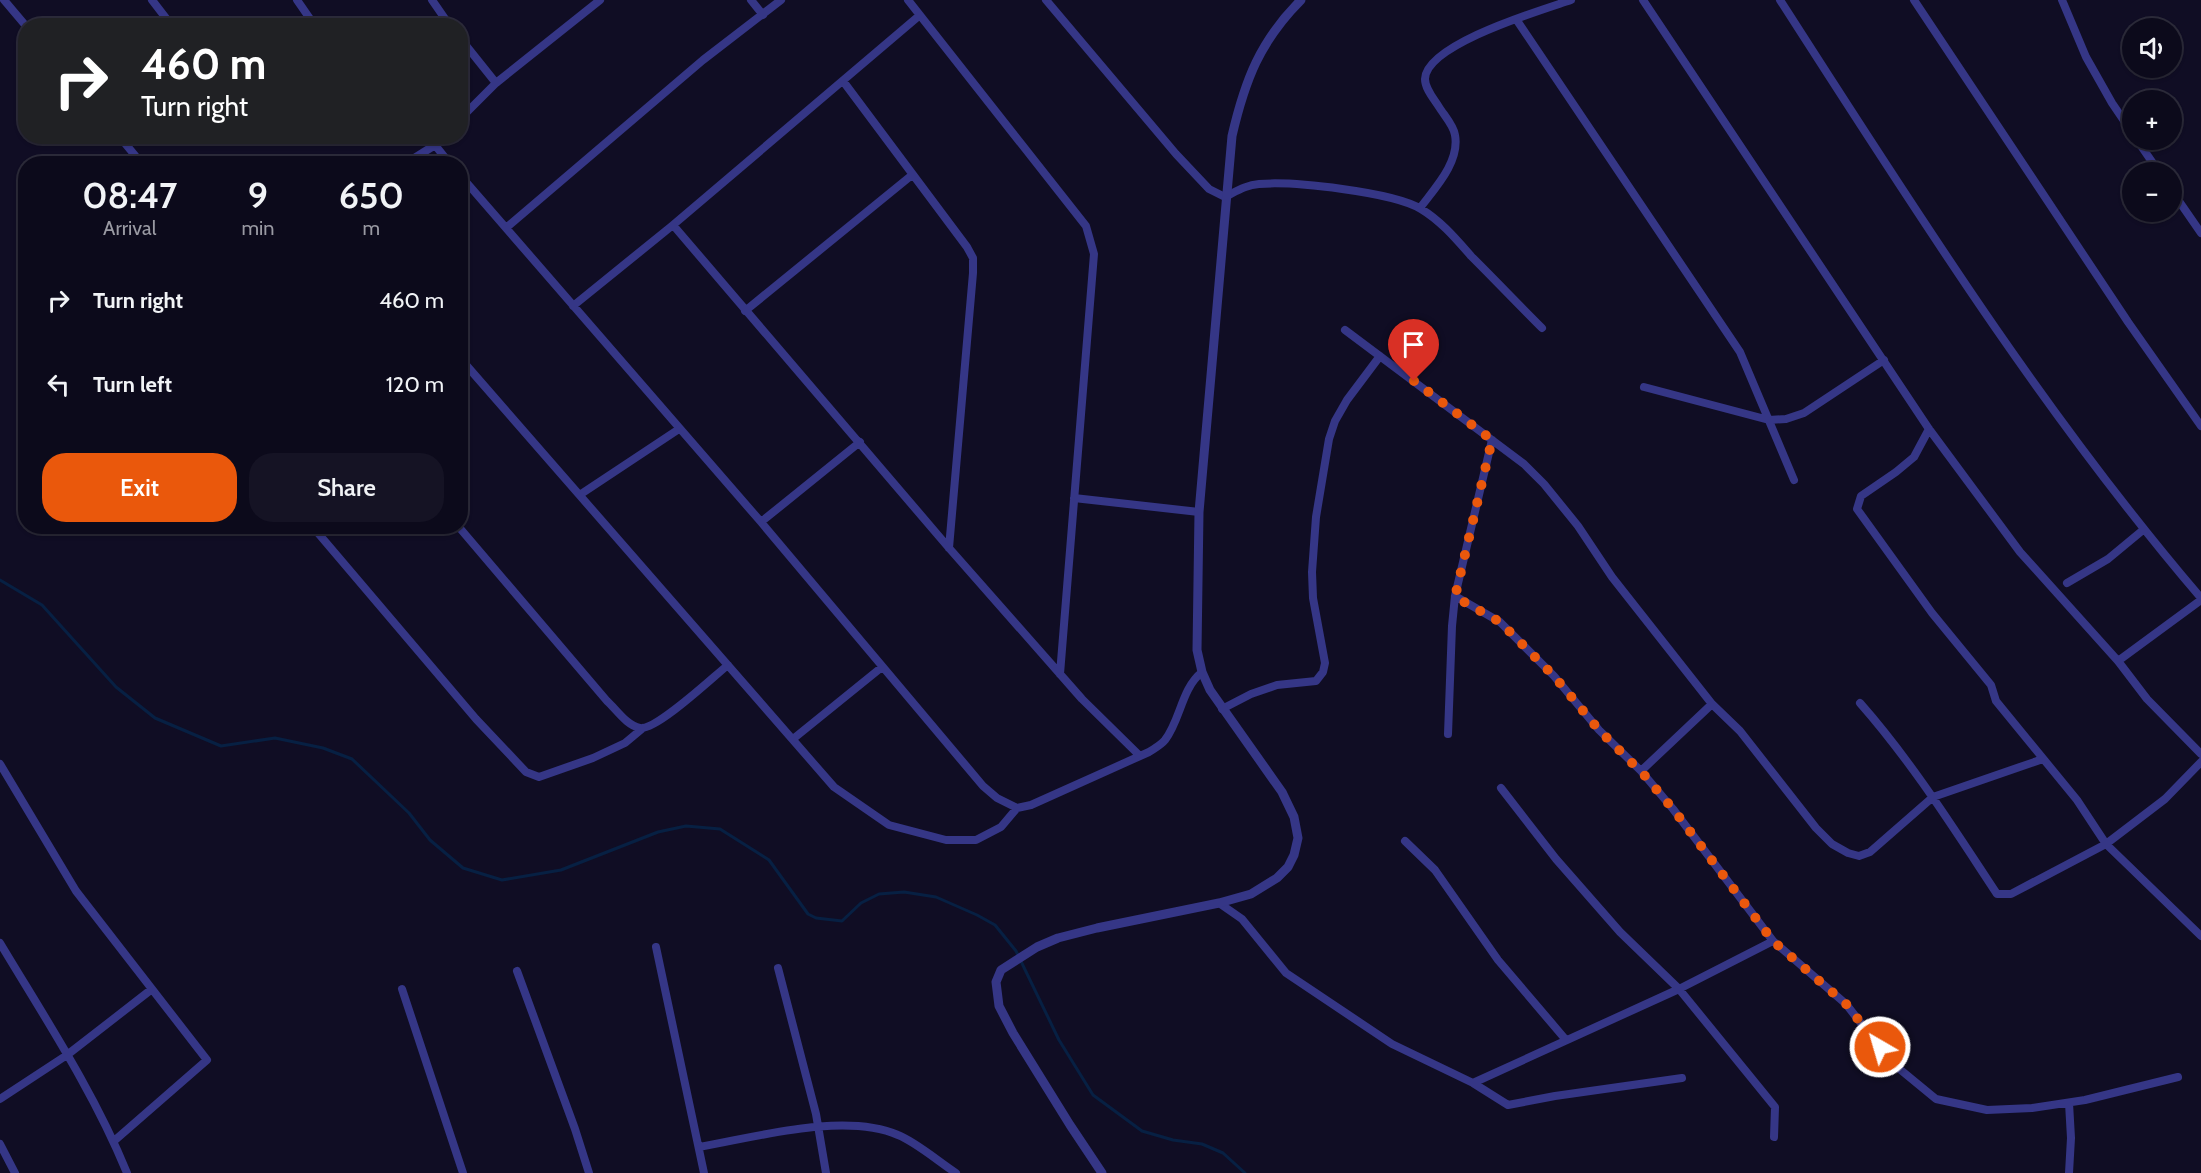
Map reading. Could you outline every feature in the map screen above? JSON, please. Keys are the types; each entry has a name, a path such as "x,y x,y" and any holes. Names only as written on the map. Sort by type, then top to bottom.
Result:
{"street":[{"path":"4,0 19,18"},
{"path":"153,0 166,18"},
{"path":"297,0 309,18"},
{"path":"432,0 444,18"},
{"path":"468,111 496,83 600,0"},
{"path":"751,0 763,15"},
{"path":"506,228 703,60 781,0"},
{"path":"908,0 1086,226 1090,236 1094,254 1060,674"},
{"path":"1046,0 1176,154 1209,189 1225,197"},
{"path":"1102,1173 1070,1125 999,1006 996,982 1001,970 1037,947 1058,938 1251,894 1277,878 1288,867 1298,838 1294,817 1282,792 1222,709 1202,672 1197,650 1196,615 1199,512 1232,136 1242,93 1259,54 1284,17 1301,0"},
{"path":"1420,208 1448,169 1455,149 1455,134 1427,89 1425,77 1431,63 1470,37 1571,0"},
{"path":"1643,0 1929,429 2020,552 2118,661 2147,699 2201,754"},
{"path":"1780,0 1967,287 2053,410 2144,530 2201,599 2118,661"},
{"path":"1914,0 2128,322 2201,426"},
{"path":"2062,0 2086,57 2122,118"},
{"path":"573,306 673,225 920,15"},
{"path":"1516,19 1740,352 1794,480"},
{"path":"468,48 496,83"},
{"path":"843,81 973,258 949,548"},
{"path":"125,144 135,156"},
{"path":"418,156 435,145 444,156"},
{"path":"745,311 912,175"},
{"path":"1225,197 1245,186 1305,184 1406,202 1420,208 1440,223 1542,328"},
{"path":"468,185 761,522 983,786 997,798 1017,808 1031,806 1140,756 1163,743 1193,679 1202,672"},
{"path":"2182,205 2201,233"},
{"path":"673,225 949,548 1082,699 1140,756"},
{"path":"1345,330 1524,464 1544,484 1578,526 1612,577 1712,704 1740,731 1816,828 1832,844 1859,856 1870,852 1933,797 2043,759"},
{"path":"1222,709 1251,694 1276,685 1316,681 1323,672 1325,663 1313,598 1312,572 1316,517 1329,439 1335,421 1347,400 1380,356"},
{"path":"1644,387 1769,420 1786,419 1804,413 1884,360"},
{"path":"468,367 794,738 834,787 889,825 946,840 976,840 1001,826 1017,808"},
{"path":"581,494 679,429"},
{"path":"1929,429 1914,457 1861,496 1857,508 1932,613 1990,685 1996,701 2077,800 2106,844 2201,936"},
{"path":"1448,734 1455,597 1492,440"},
{"path":"761,522 860,442"},
{"path":"1074,498 1199,512"},
{"path":"2067,584 2108,559 2144,530"},
{"path":"319,534 476,719 526,772 539,777 593,758 625,743 643,728 672,712 728,665"},
{"path":"465,534 607,701 629,722 638,728 643,728"},
{"path":"1455,597 1500,622 1554,676 1599,730 1641,771 1673,809 1773,941 1846,1004 1891,1062 1936,1099 1987,1110 2032,1108 2069,1103 2178,1077"},
{"path":"794,738 882,667"},
{"path":"1860,703 1880,725 1933,797 1997,894 2011,894 2106,844 2165,799 2201,762"},
{"path":"1641,771 1712,704"},
{"path":"0,764 76,891 207,1060 114,1141"},
{"path":"1501,788 1556,859 1613,924 1678,989 1775,1107 1774,1137"},
{"path":"1405,841 1434,870 1498,960 1566,1040"},
{"path":"1219,903 1242,919 1286,973 1392,1044 1473,1083 1508,1106 1555,1096 1682,1078"},
{"path":"1473,1083 1678,989 1773,941"},
{"path":"0,943 67,1055 114,1141 127,1173"},
{"path":"656,947 705,1173"},
{"path":"778,968 818,1126 826,1173"},
{"path":"517,971 575,1128 589,1173"},
{"path":"0,1099 67,1055 152,989"},
{"path":"402,989 463,1173"},
{"path":"2069,1103 2070,1173"},
{"path":"699,1147 818,1126 862,1125 899,1135 956,1173"},
{"path":"0,1144 15,1173"}],"waterway":[{"path":"0,580 42,605 116,687 155,718 221,746 275,738 323,748 352,759 409,813 430,840 463,868 502,880 561,870 658,832 686,826 720,829 769,860 808,914 816,918 842,921 861,903 879,894 904,892 936,897 977,915 995,925 1016,951 1059,1040 1093,1095 1142,1131 1173,1140 1202,1144 1223,1153 1245,1173"}],"route":[{"path":"1414,381 1492,440 1455,597 1500,622 1554,676 1599,730 1645,776 1673,809 1773,941 1846,1004 1880,1047"}]}
